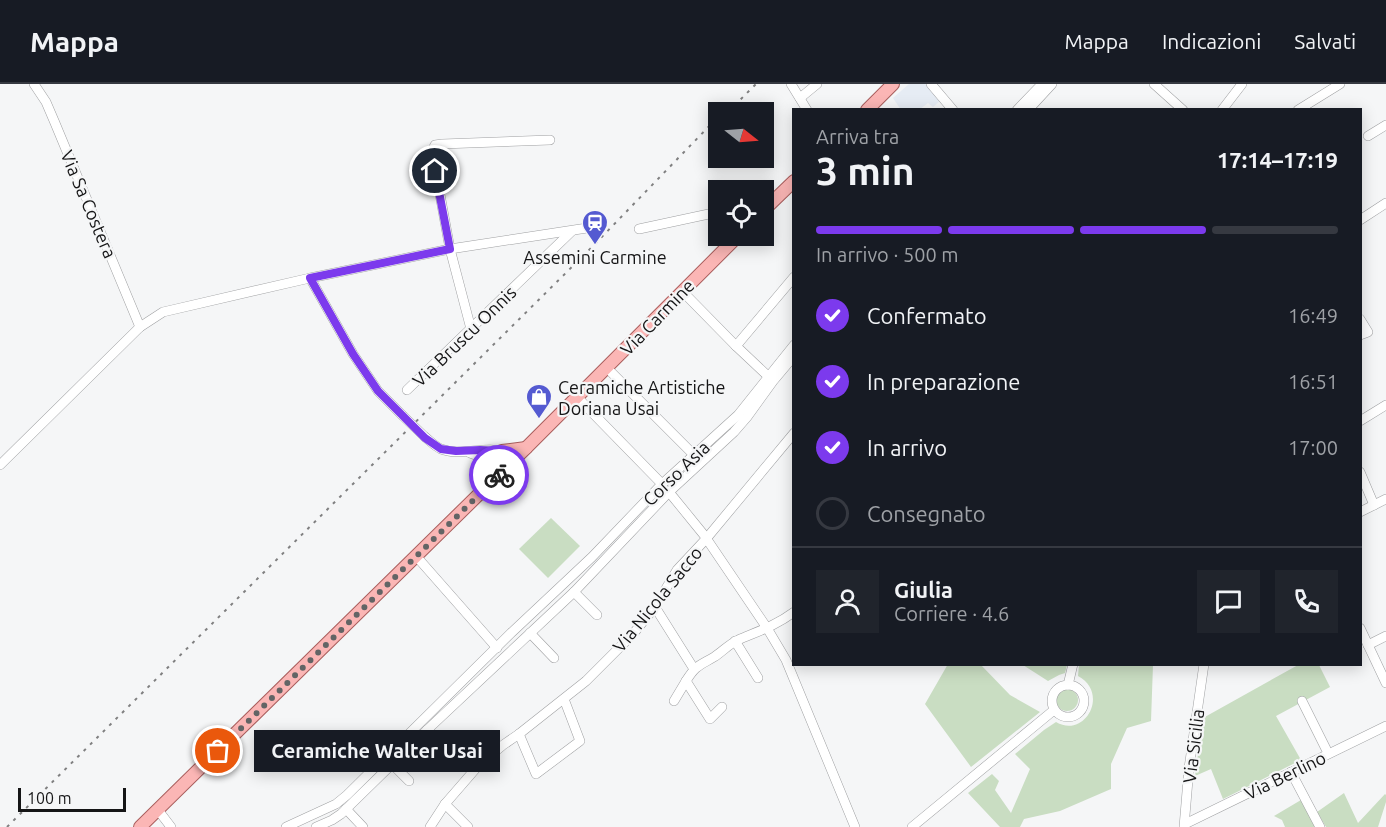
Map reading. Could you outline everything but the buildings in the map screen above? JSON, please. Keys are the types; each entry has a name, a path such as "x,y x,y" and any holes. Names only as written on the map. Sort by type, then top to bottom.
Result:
{"main road":[{"path":"869,108 893,84"},
{"path":"774,200 792,183"},
{"name":"Via Carmine","path":"140,827 485,489 728,246"},
{"path":"502,451 526,448"},
{"path":"485,489 490,465"}],"street":[{"name":"Via Sa Costera","path":"34,84 46,102 140,327"},
{"path":"791,84 806,108"},
{"path":"800,98 817,84"},
{"path":"930,84 951,108"},
{"path":"1019,108 1042,84"},
{"path":"1030,108 1052,84"},
{"path":"1154,84 1181,108"},
{"path":"1224,108 1242,84"},
{"path":"1301,108 1340,84"},
{"path":"1368,136 1386,125"},
{"path":"471,329 450,249 432,151 435,145 550,140"},
{"path":"1362,219 1386,203"},
{"path":"639,229 708,214"},
{"path":"0,465 140,327 162,312 450,249 587,228"},
{"name":"Via Bruscu Onnis","path":"407,390 572,231"},
{"path":"310,278 353,354 378,391 425,438 441,449 502,451 507,453 509,464 490,465 481,457 465,451"},
{"path":"736,346 792,279"},
{"path":"682,291 771,378"},
{"path":"1362,322 1368,332 1362,334"},
{"path":"771,378 792,348"},
{"path":"771,378 792,358"},
{"path":"607,368 694,455"},
{"name":"Corso Asia","path":"288,826 336,804 347,795 592,557 662,484 738,415 771,378"},
{"name":"Corso Asia","path":"316,827 332,820 346,809 574,592 669,492 734,432 747,417 771,378"},
{"path":"577,397 662,484"},
{"path":"1362,420 1386,405"},
{"name":"Via Nicola Sacco","path":"430,827 445,804 478,766 586,681 633,634 655,607 677,570 706,539 792,435"},
{"path":"1362,477 1374,505"},
{"path":"669,492 706,539 786,660 855,827"},
{"path":"1362,511 1386,499"},
{"path":"416,556 497,648"},
{"path":"574,592 597,615"},
{"path":"655,607 693,669"},
{"path":"674,700 693,669 735,641 782,621 792,614"},
{"path":"1362,632 1386,683"},
{"path":"530,633 554,658"},
{"path":"1368,645 1386,636"},
{"path":"735,641 758,678"},
{"path":"1068,685 1072,666"},
{"name":"Via Sicilia","path":"1185,826 1204,666"},
{"path":"686,681 710,718 722,707"},
{"path":"1068,685 1078,688 1084,698 1082,708 1078,713 1068,717 1054,710 1052,700 1059,687 1068,685"},
{"path":"519,734 536,774 561,757 580,741 564,699"},
{"path":"1302,701 1328,753"},
{"path":"912,827 1054,710"},
{"name":"Via Berlino","path":"1185,826 1328,753 1361,742 1386,726"},
{"path":"427,730 447,747 478,766"},
{"path":"392,764 409,781"},
{"path":"1291,772 1320,827"},
{"path":"445,804 468,827"},
{"path":"346,809 363,827"},
{"path":"158,810 171,827"}],"shaded area":[{"path":"909,84 927,84 941,100 933,107 928,103 921,108 900,108 893,98"}],"green space":[{"path":"551,518 580,546 548,578 519,549"},
{"path":"947,666 982,666 1010,695 1040,712 971,767 925,704"},
{"path":"1025,666 1067,666 1065,673 1048,681"},
{"path":"1079,666 1153,666 1151,721 1127,728 1111,764 1111,789 1060,811 1024,819 1020,827 1000,827 968,793 992,774 999,781 995,790 1011,813 1030,769 1015,754 1056,722 1067,726 1076,724 1090,712 1093,703 1092,693 1087,684 1078,676"},
{"path":"1296,666 1320,666 1330,687 1276,716 1301,760 1223,799 1211,769 1195,776 1203,718"},
{"path":"1067,689 1075,692 1078,700 1075,708 1067,711 1059,708 1056,700 1059,692"},
{"path":"1344,793 1358,823 1386,795 1378,827 1326,827 1317,812"},
{"path":"1301,800 1315,827 1285,827 1282,820 1274,816"}],"railway":[{"path":"738,102 756,84"},
{"path":"7,827 594,245 708,127"}],"way so far":[{"path":"218,751 499,475"}],"place":[{"name":"Assemini Carmine","path":"595,246"},
{"name":"Ceramiche Artistiche Doriana Usai","path":"539,420"},
{"name":"Ceramiche Walter Usai","path":"218,751"}],"route":[{"path":"435,171 450,249 310,278 353,354 378,391 425,438 441,449 507,453 513,460 499,475"}]}
